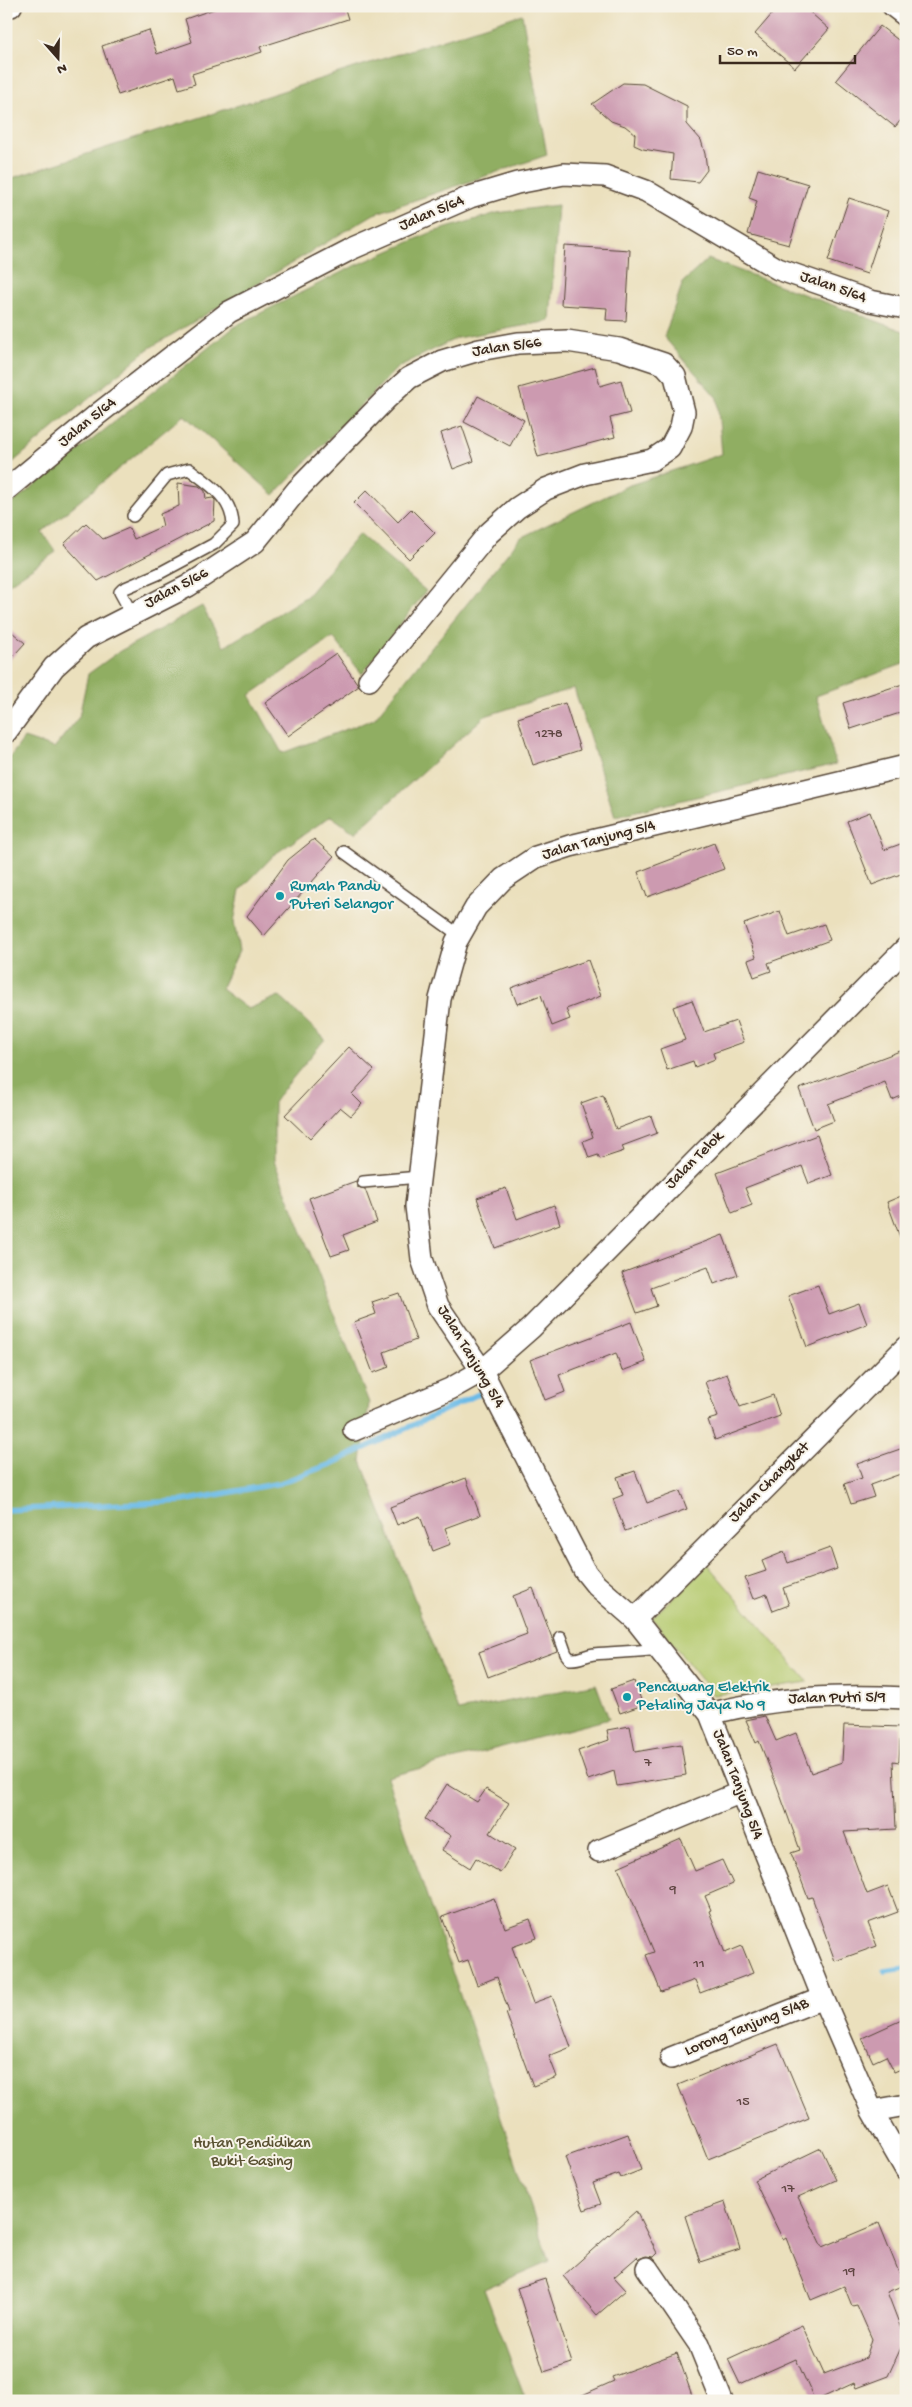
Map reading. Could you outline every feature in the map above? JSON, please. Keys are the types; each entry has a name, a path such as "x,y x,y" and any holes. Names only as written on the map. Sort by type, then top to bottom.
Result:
{"street":[{"path":"6,7 11,6"},
{"path":"893,6 906,16"},
{"name":"Jalan 5/64","path":"6,490 98,414 229,312 353,248 470,197 517,183 564,174 605,176 646,191 778,269 870,301 906,308"},
{"name":"Jalan 5/66","path":"6,732 54,668 86,638 188,586 254,542 297,490 386,398 409,378 442,361 479,350 518,343 567,341 619,348 664,364 675,376 681,393 684,412 681,427 670,448 652,460 585,474 554,486 517,508 488,534 369,680"},
{"name":"Jalan Tanjung 5/4","path":"906,766 570,846 536,857 503,879 476,907 459,935 440,999 416,1206 422,1259 438,1306 482,1371 584,1570 596,1585 635,1620 710,1714 823,1998 872,2111 906,2170"},
{"name":"Jalan Telok","path":"354,1430 450,1390 482,1371 531,1328 906,948"},
{"name":"Jalan Changkat","path":"635,1620 906,1347"},
{"name":"Jalan Putri 5/9","path":"710,1714 740,1706 792,1699 854,1696 906,1698"},
{"path":"599,1852 740,1793"},
{"name":"Lorong Tanjung 5/4B","path":"671,2058 823,1998"},
{"path":"872,2111 906,2105"},
{"path":"647,2268 699,2344 722,2401"}],"lane":[{"path":"132,614 120,592 123,588 158,574 214,544 233,525 232,512 217,489 190,469 167,475 133,516"},
{"path":"344,852 459,935"},
{"path":"363,1182 419,1177"},
{"path":"560,1638 570,1659 578,1660 592,1654 631,1653 657,1649"}],"green space":[{"path":"522,14 547,155 374,214 148,349 6,468 6,180"},
{"path":"558,205 550,321 457,338 398,367 274,495 184,415 42,532 56,552 6,586 6,508 237,325 348,269 430,233 497,213"},
{"name":"Hutan Pendidikan Bukit Gasing","path":"708,259 906,332 906,663 816,696 836,764 615,816 574,688 485,716 355,833 331,816 275,854 240,890 234,922 239,951 221,989 248,1009 279,996 325,1039 274,1101 274,1161 369,1403 361,1461 458,1711 596,1684 609,1719 387,1777 549,2261 484,2289 526,2401 6,2401 6,763 24,738 54,748 79,717 88,674 120,651 202,606 224,647 307,596 359,534 426,591 362,674 333,637 250,695 282,753 374,719 520,538 627,486 722,454 717,398 664,337 683,282"},
{"path":"707,1564 808,1682 714,1695 652,1618"}],"building":[{"path":"223,6 344,6 348,19 260,47 262,52 192,74 195,84 179,89 175,76 118,95 102,46 149,30 157,54 192,42 185,19"},
{"path":"779,6 803,6 829,29 795,68 755,34"},
{"path":"880,26 906,46 906,114 895,127 836,80"},
{"path":"623,83 643,84 687,106 687,124 701,140 705,154 707,170 698,182 671,179 673,154 643,149 634,145 635,134 625,126 611,121 592,104"},
{"path":"758,169 808,184 789,245 748,234 757,201 749,198"},
{"path":"849,198 888,211 867,274 828,261"},
{"path":"565,246 630,250 626,321 606,320 607,308 561,305"},
{"path":"595,367 600,386 621,380 630,413 610,418 615,437 538,457 519,388"},
{"path":"478,396 524,420 510,446 464,422"},
{"path":"462,426 474,461 453,469 441,433"},
{"path":"178,483 199,486 205,491 206,499 213,498 215,500 214,521 98,581 64,544 86,523 103,539 129,528 134,539 163,526 160,514 179,506"},
{"path":"367,490 398,522 411,509 435,533 409,559 354,503"},
{"path":"6,627 25,643 6,664"},
{"path":"336,653 359,686 288,736 265,703"},
{"path":"906,683 906,711 851,729 843,703"},
{"path":"565,703 580,750 533,765 518,718"},
{"path":"870,812 884,850 906,842 906,872 872,885 847,821"},
{"name":"Rumah Pandu Puteri Selangor","path":"314,839 334,857 264,936 247,916 288,860"},
{"path":"714,843 724,869 647,897 638,872"},
{"path":"780,911 789,936 824,924 830,940 768,963 771,971 754,977 748,960 756,957 744,924"},
{"path":"588,960 601,996 566,1009 570,1019 552,1026 541,995 517,1004 511,988"},
{"path":"692,1000 704,1032 736,1021 744,1042 713,1053 715,1059 695,1067 693,1061 667,1070 660,1049 685,1040 673,1007"},
{"path":"349,1047 374,1070 352,1094 362,1104 351,1116 340,1107 310,1139 285,1115"},
{"path":"900,1051 906,1066 906,1094 892,1100 885,1082 828,1104 834,1121 814,1129 799,1089"},
{"path":"603,1095 616,1129 651,1116 657,1133 622,1146 624,1151 600,1159 598,1155 589,1158 583,1141 593,1137 581,1103"},
{"path":"817,1135 832,1175 809,1184 802,1166 745,1188 752,1205 732,1213 717,1173"},
{"path":"356,1181 357,1187 365,1189 377,1222 343,1235 349,1250 331,1256 309,1198"},
{"path":"506,1188 517,1219 554,1205 560,1224 495,1248 477,1198"},
{"path":"906,1194 906,1248 904,1248 887,1202"},
{"path":"723,1235 738,1275 714,1284 708,1267 651,1288 657,1306 637,1313 622,1273"},
{"path":"818,1285 829,1314 859,1303 867,1324 807,1347 788,1296"},
{"path":"399,1293 416,1340 384,1352 389,1367 373,1373 354,1322 376,1314 372,1302"},
{"path":"631,1322 646,1362 622,1371 616,1353 559,1375 565,1392 545,1400 530,1360"},
{"path":"727,1374 740,1407 773,1395 780,1416 715,1440 708,1420 718,1417 705,1382"},
{"path":"906,1447 906,1472 870,1485 874,1497 851,1504 844,1484 862,1478 857,1464"},
{"path":"635,1471 647,1503 680,1491 687,1509 625,1531 613,1499 623,1495 617,1477"},
{"path":"466,1478 480,1515 445,1528 451,1544 433,1551 420,1516 397,1525 390,1507"},
{"path":"830,1548 837,1569 783,1588 789,1605 773,1611 767,1594 753,1599 745,1578 766,1571 762,1561 784,1552 788,1563"},
{"path":"533,1588 557,1651 488,1677 479,1652 527,1634 513,1596"},
{"name":"Pencawang Elektrik Petaling Jaya No 9","path":"634,1681 643,1705 620,1713 611,1689"},
{"path":"765,1716 776,1741 796,1733 811,1773 842,1762 844,1725 901,1727 899,1762 893,1761 896,1829 844,1832 867,1894 888,1886 898,1912 868,1923 877,1946 835,1961 812,1897 808,1898 791,1853 800,1850 777,1786 759,1741 756,1743 746,1720"},
{"path":"630,1726 635,1752 681,1744 686,1775 617,1786 614,1771 588,1780 578,1751 609,1740 607,1730"},
{"path":"447,1784 477,1802 486,1789 509,1803 490,1833 515,1849 500,1873 476,1858 470,1868 442,1850 451,1836 425,1819"},
{"path":"681,1839 695,1871 722,1860 733,1884 705,1896 711,1910 709,1911 725,1953 742,1946 753,1973 700,1993 695,1980 661,1992 646,1955 654,1952 618,1867"},
{"path":"494,1898 505,1928 530,1919 537,1938 512,1947 533,2003 552,1996 571,2047 549,2056 557,2077 533,2086 506,2013 509,2012 497,1977 477,1985 468,1960 459,1963 442,1917"},
{"path":"906,2018 906,2067 894,2072 886,2056 873,2062 862,2038"},
{"path":"778,2044 809,2118 708,2159 678,2085"},
{"path":"628,2134 641,2170 621,2178 619,2174 593,2183 601,2204 584,2210 565,2157"},
{"path":"821,2148 836,2180 798,2197 822,2247 879,2223 904,2285 887,2292 905,2339 888,2376 856,2388 854,2383 815,2401 796,2359 740,2384 728,2359 802,2325 824,2374 866,2358 872,2339 857,2305 852,2306 844,2286 811,2300 786,2238 783,2240 754,2180"},
{"path":"725,2202 740,2249 700,2262 685,2216"},
{"path":"636,2211 657,2253 653,2257 646,2256 639,2259 637,2257 614,2277 626,2290 597,2315 563,2276"},
{"path":"545,2279 572,2363 544,2372 517,2288"},
{"path":"677,2353 694,2401 569,2401 614,2381 612,2377"}],"waterway":[{"path":"6,1510 183,1501 280,1483 331,1464 485,1391"},
{"path":"885,1971 906,1968"}],"place":[{"name":"Rumah Pandu Puteri Selangor","path":"280,896"},
{"name":"Pencawang Elektrik Petaling Jaya No 9","path":"627,1697"}]}
